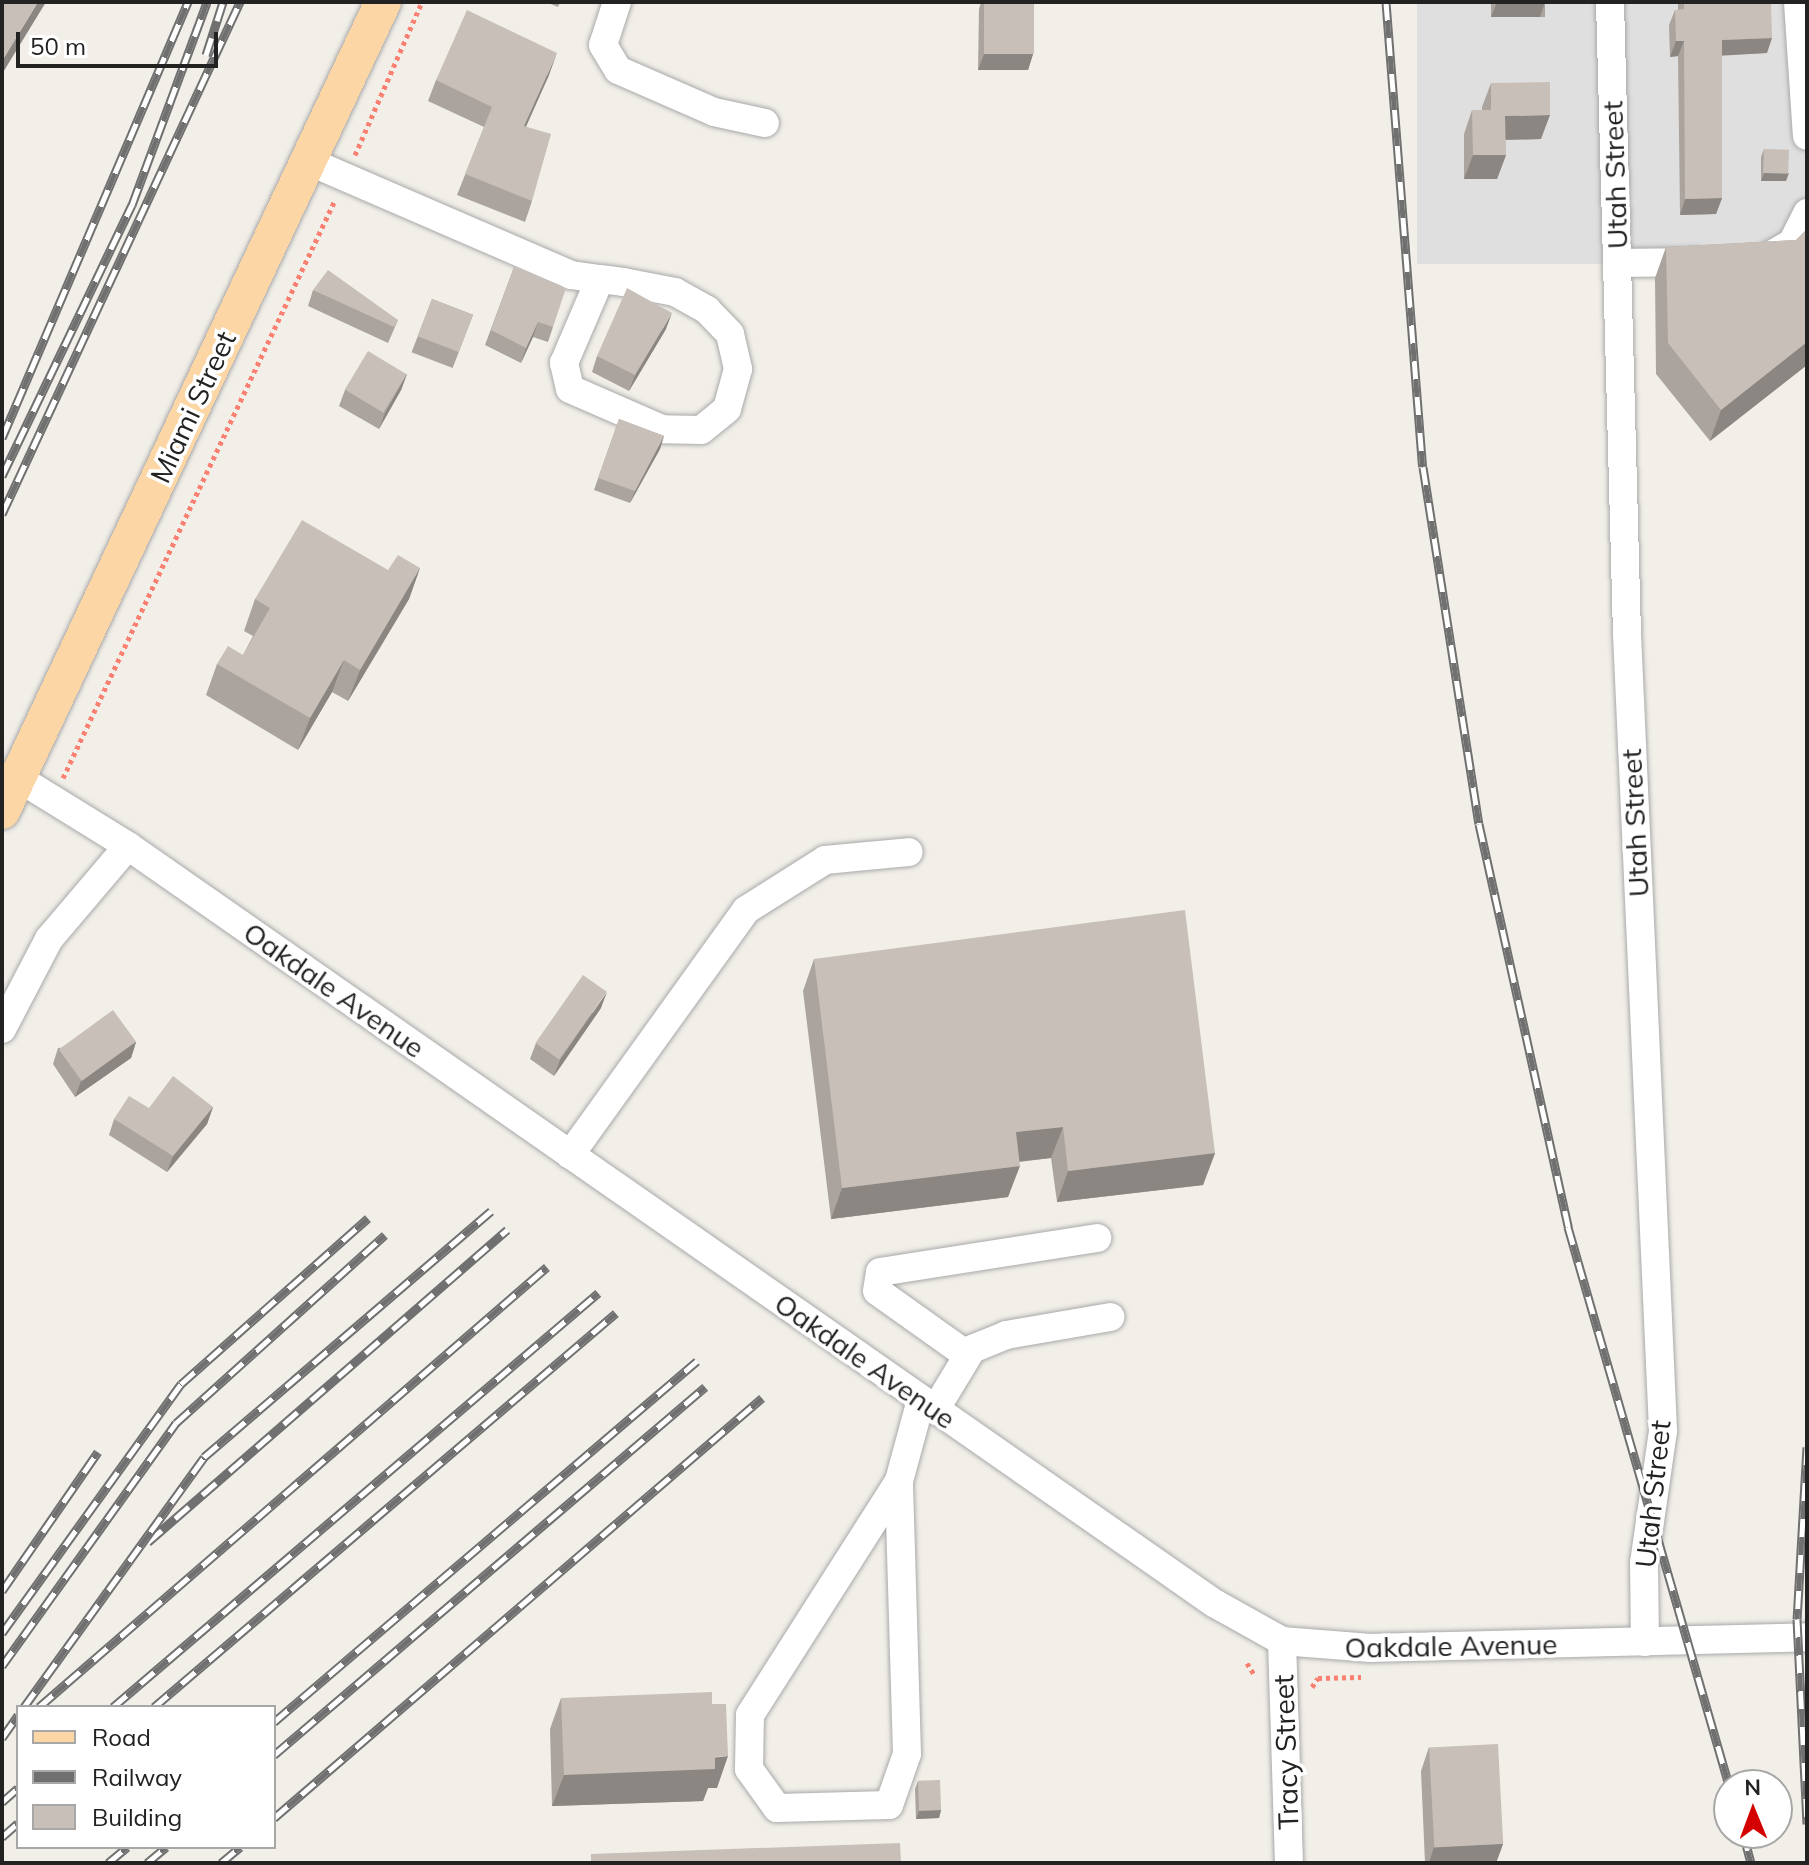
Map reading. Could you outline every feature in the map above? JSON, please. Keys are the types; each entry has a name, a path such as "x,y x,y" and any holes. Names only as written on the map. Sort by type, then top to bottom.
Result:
{"main road":[{"name":"Miami Street","path":"2,811 383,2"}],"street":[{"path":"617,2 603,45 618,70 714,112 765,123"},
{"name":"Utah Street","path":"1610,2 1617,263 1663,1431 1644,1563 1645,1642"},
{"path":"1798,2 1807,134"},
{"path":"308,161 571,275 600,279 675,292 707,310 730,334 738,369 727,409 701,430 662,429 570,389 564,363 600,279"},
{"path":"1617,263 1777,256 1807,213"},
{"name":"Oakdale Avenue","path":"18,778 128,846 1214,1603 1282,1641 1342,1648 1807,1637"},
{"path":"2,1029 49,939 128,846"},
{"path":"570,1155 746,910 825,860 909,852"},
{"path":"967,1355 877,1291 880,1272 1097,1238"},
{"path":"899,1481 907,1754 889,1805 777,1808 749,1769 750,1715 899,1481 928,1405 967,1355 1006,1335 1110,1317"},
{"name":"Tracy Street","path":"1282,1641 1289,1863"}],"path":[{"path":"53,800 345,176 422,2"},
{"path":"1309,1691 1318,1678 1366,1677"}],"shaded area":[{"path":"1417,2 1807,2 1807,264 1417,264"}],"building":[{"path":"2,2 38,2 2,61"},
{"path":"984,2 1034,2 1034,54 984,54"},
{"path":"1684,2 1771,2 1772,38 1722,40 1722,198 1685,199 1684,41 1676,41 1675,10 1684,9"},
{"path":"467,10 557,53 524,126 551,134 532,201 465,174 492,107 436,80"},
{"path":"1550,82 1550,115 1505,116 1506,155 1473,155 1472,110 1491,110 1491,83"},
{"path":"1764,149 1789,150 1788,174 1763,173"},
{"path":"1807,229 1807,342 1721,410 1668,343 1666,247 1796,240"},
{"path":"514,267 566,288 553,327 538,322 526,348 491,330"},
{"path":"328,270 398,320 394,327 313,290"},
{"path":"627,288 672,313 635,375 597,356"},
{"path":"432,299 473,315 459,352 418,336"},
{"path":"368,351 407,374 383,413 345,390"},
{"path":"619,419 664,436 635,491 598,478"},
{"path":"302,520 388,570 398,555 420,568 360,670 344,660 310,718 217,664 228,646 243,655 270,608 255,599"},
{"path":"1185,910 1215,1153 1068,1171 1063,1127 1016,1132 1020,1166 842,1188 814,959"},
{"path":"583,975 607,992 559,1060 535,1043"},
{"path":"113,1010 136,1042 82,1081 59,1049"},
{"path":"173,1076 213,1107 173,1156 114,1119 129,1096 149,1108"},
{"path":"712,1692 712,1704 726,1704 728,1756 715,1757 715,1769 564,1775 561,1698"},
{"path":"1498,1744 1503,1844 1434,1847 1429,1748"},
{"path":"940,1780 941,1810 919,1811 918,1781"},
{"path":"900,1843 901,1863 591,1863 591,1854"}],"railway":[{"path":"2,438 188,2"},
{"path":"2,476 132,205 207,2"},
{"path":"206,55 223,2"},
{"path":"2,514 240,2"},
{"path":"1386,2 1423,467 1479,824 1568,1227 1724,1769"},
{"path":"25,1705 204,1457 491,1211"},
{"path":"2,1633 181,1384 368,1218"},
{"path":"148,1542 507,1230"},
{"path":"2,1666 176,1423 385,1235"},
{"path":"41,1705 547,1267"},
{"path":"115,1705 598,1293"},
{"path":"156,1705 616,1313"},
{"path":"276,1720 697,1361"},
{"path":"276,1753 705,1387"},
{"path":"276,1816 762,1398"},
{"path":"1807,1447 1797,1619 1807,1824"},
{"path":"2,1591 98,1452"},
{"path":"2,1738 16,1718"},
{"path":"2,1802 16,1790"},
{"path":"2,1837 16,1825"},
{"path":"108,1863 125,1849"},
{"path":"147,1863 164,1849"},
{"path":"221,1863 238,1849"},
{"path":"1747,1849 1751,1863"}]}
